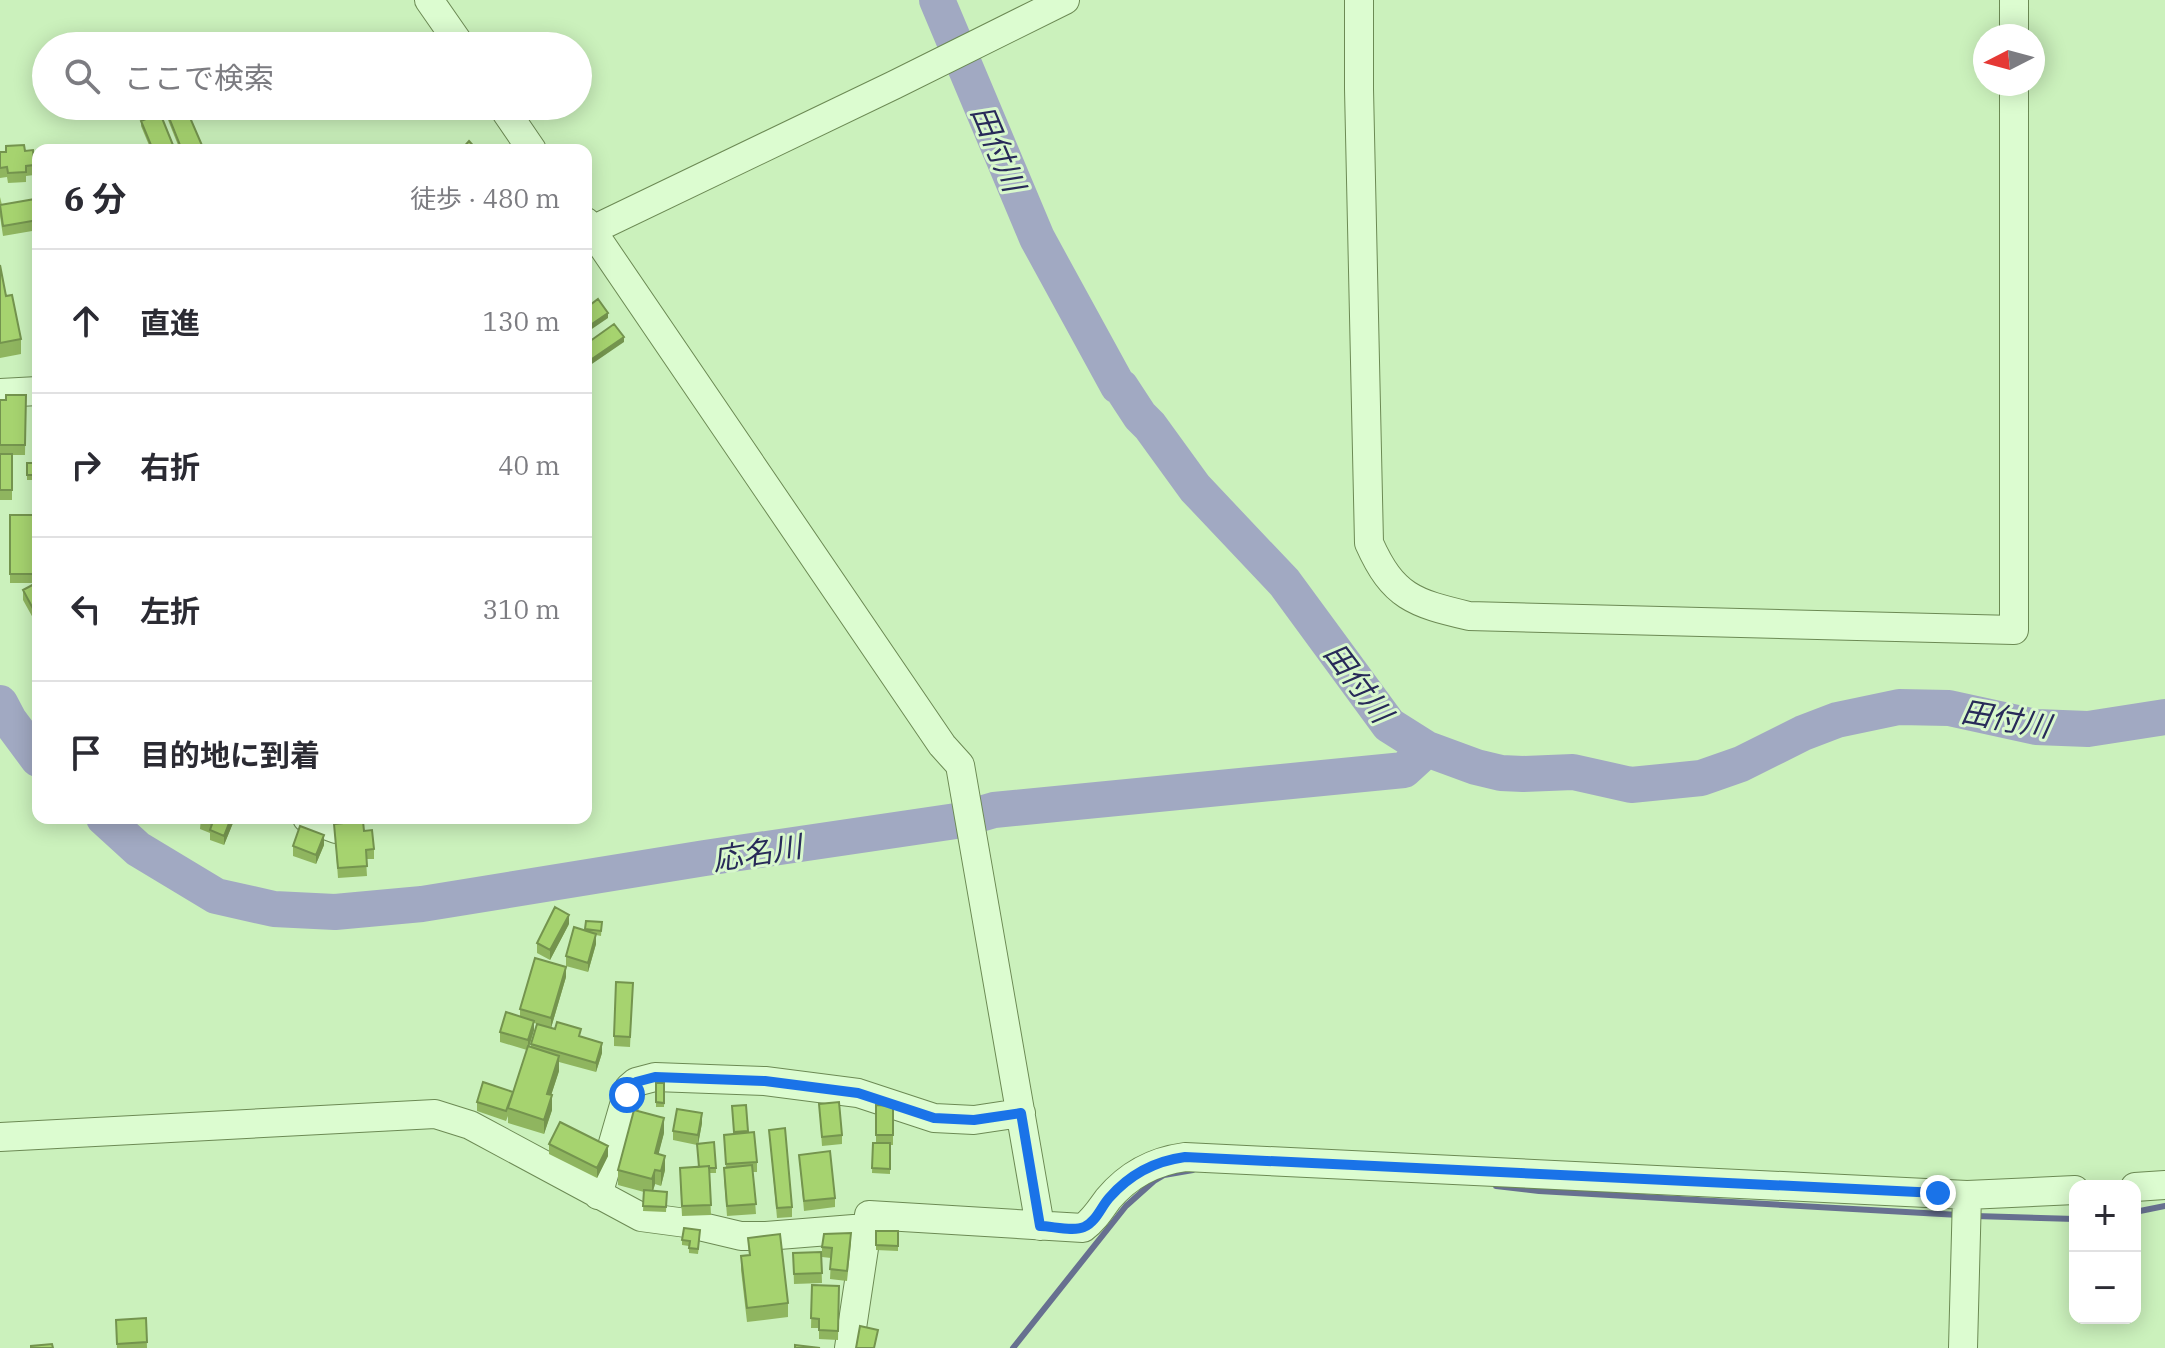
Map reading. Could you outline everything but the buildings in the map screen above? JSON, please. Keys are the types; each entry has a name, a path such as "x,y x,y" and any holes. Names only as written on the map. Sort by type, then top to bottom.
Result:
{"street":[{"path":"429,0 451,32"},
{"path":"592,226 1003,31 1025,9 1065,0"},
{"path":"1359,0 1369,543 1391,584 1430,607 1469,616 2014,630 2014,96"},
{"path":"2014,0 2014,24"},
{"path":"512,120 528,144"},
{"path":"592,234 942,745 960,765 1040,1226"},
{"path":"0,393 32,391"},
{"path":"323,824 336,829"},
{"path":"598,1195 629,1088 636,1082 655,1077 817,1086 858,1093 934,1118 974,1120 1021,1113"},
{"path":"0,1137 435,1114 470,1125 641,1217 686,1223 741,1236 866,1228"},
{"path":"849,1348 869,1215 1083,1228 1132,1177 1145,1168 1169,1159 1185,1157 1967,1195 2069,1190"},
{"path":"2141,1187 2165,1185"},
{"path":"1963,1348 1967,1195"}],"waterway":[{"name":"田付川","path":"937,0 1037,238 1118,386 1195,488 1284,582 1389,725 1427,749 1501,773 1573,772 1631,785 1701,778 1741,764 1837,720 1899,707 1949,708 2036,727 2088,729 2165,717"},
{"name":"応名川","path":"0,703 32,751"},
{"name":"応名川","path":"111,824 138,849 216,896 274,909 335,912 422,904 956,821 994,810 1404,770 1427,749"},
{"path":"1013,1348 1126,1206 1164,1175 1193,1170"},
{"path":"1496,1186 1959,1215"},
{"path":"2141,1211 2165,1206"},
{"path":"1975,1216 2069,1219"}],"route":[{"path":"627,1095 636,1082 655,1077 765,1081 858,1093 934,1118 974,1120 1021,1113 1040,1226 1083,1228 1132,1177 1145,1168 1185,1157 1938,1193"}]}
